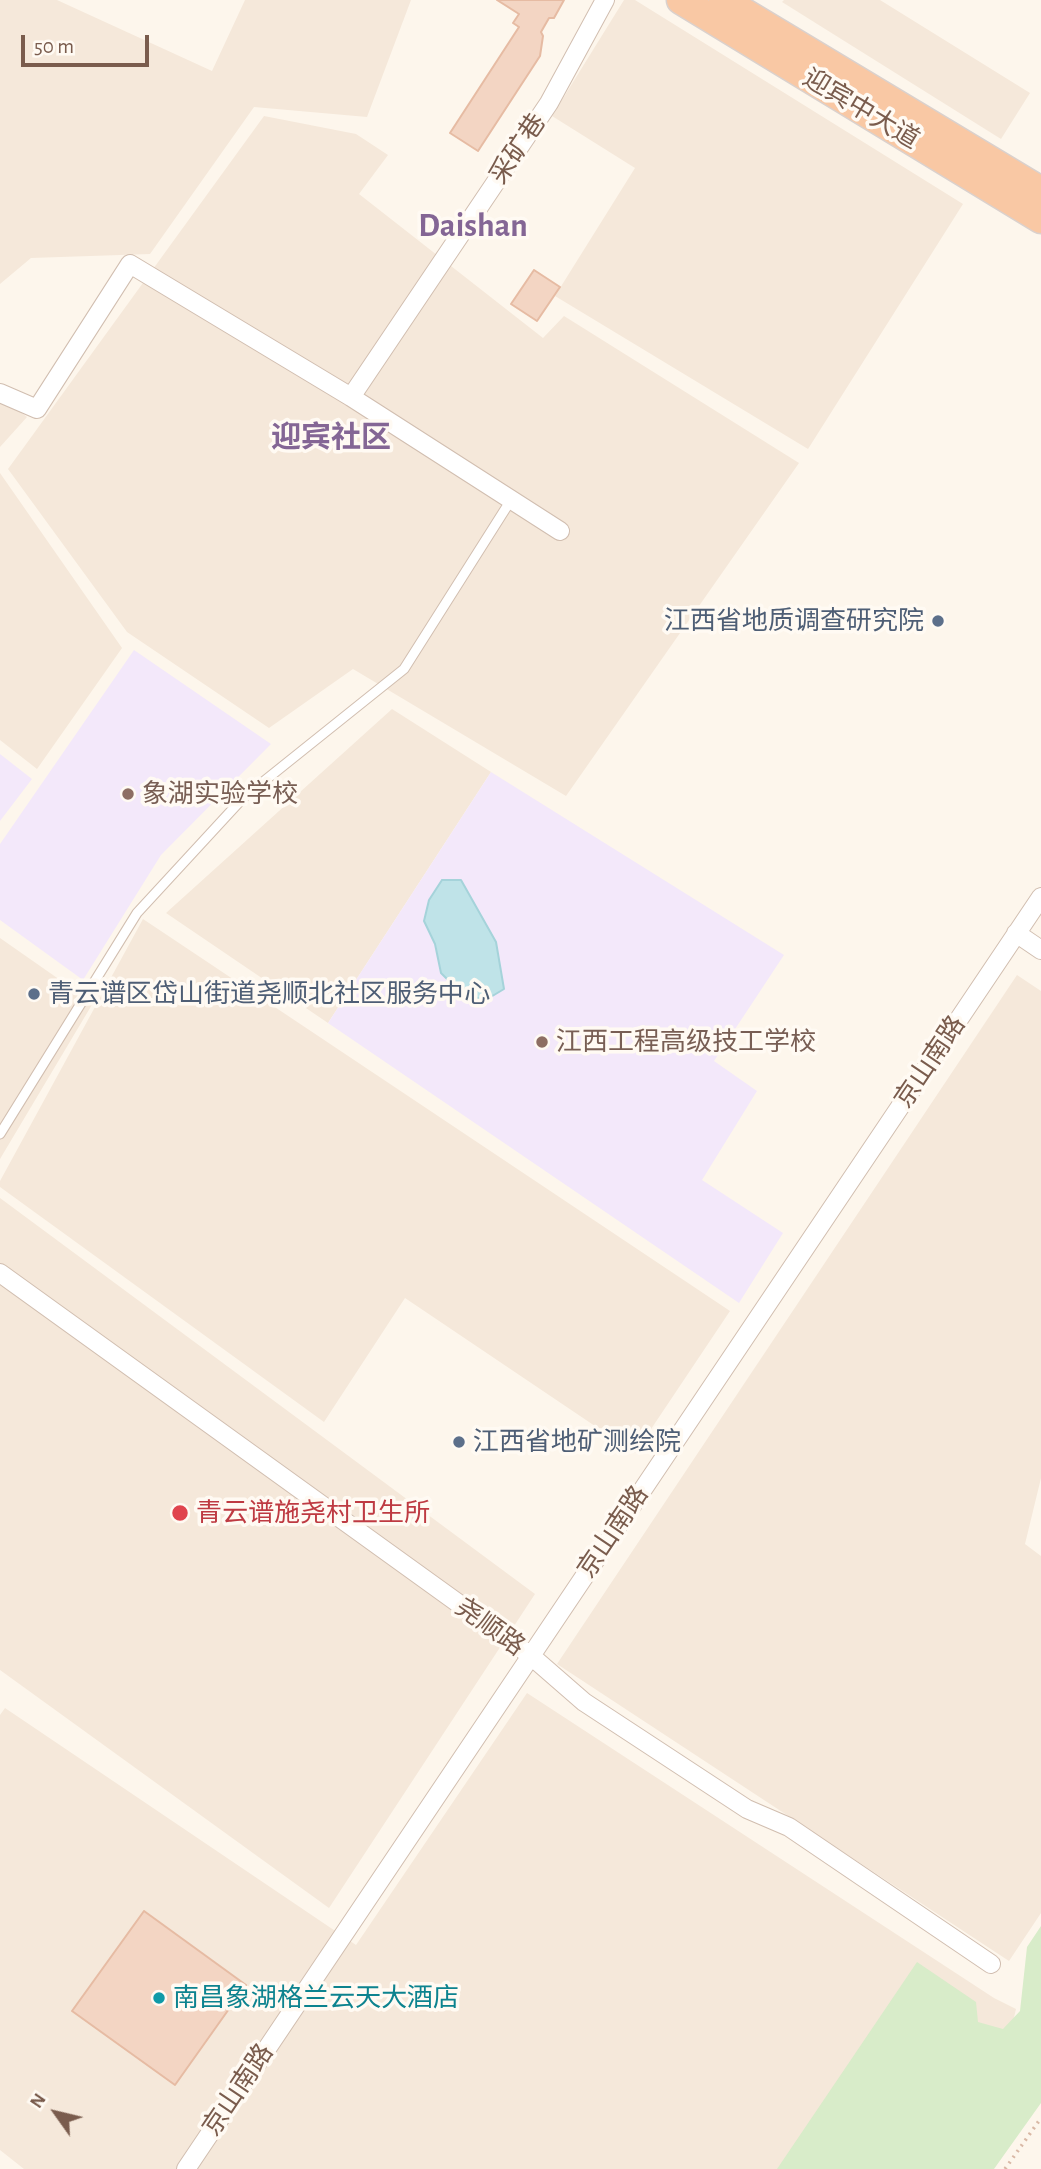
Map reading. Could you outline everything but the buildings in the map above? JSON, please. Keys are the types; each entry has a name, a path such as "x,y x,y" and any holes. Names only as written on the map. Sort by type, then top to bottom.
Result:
{"highway":[{"name":"迎宾中大道","path":"681,0 1041,219"},
{"name":"迎宾中大道","path":"723,0 1041,190"}],"street":[{"name":"采矿巷","path":"351,397 549,103 605,0"},
{"path":"0,393 37,409 130,264 351,397 560,531"},
{"name":"京山南路","path":"186,2169 1041,897"},
{"path":"1016,933 1041,950"},
{"name":"尧顺路","path":"0,1273 530,1656 584,1702 747,1810 789,1827 991,1964"}],"lane":[{"path":"0,1134 137,913 243,798 404,669 511,500"}],"path":[{"path":"1005,2169 1041,2118"}],"shaded area":[{"path":"0,0 57,0 212,71 245,0 411,0 367,117 254,107 150,254 31,258 0,284"},
{"path":"624,0 635,0 963,204 808,449 555,296 635,168 552,116"},
{"path":"880,0 1030,93 1001,139 782,2"},
{"path":"264,116 356,134 388,155 359,194 543,338 564,316 799,463 566,796 353,669 269,728 127,632 8,469"},
{"path":"0,396 27,417 0,447"},
{"path":"0,473 122,648 37,769 0,740"},
{"name":"象湖实验学校","path":"134,650 271,744 161,855 83,980 0,920 0,844"},
{"path":"392,709 491,772 328,1023 166,913"},
{"path":"0,754 32,779 0,821"},
{"name":"江西工程高级技工学校","path":"491,772 784,955 714,1061 757,1091 702,1180 783,1233 739,1303 328,1023"},
{"path":"143,919 730,1311 635,1453 405,1298 324,1422 0,1187 0,1181"},
{"path":"0,938 93,1003 0,1159"},
{"path":"1017,975 1041,991 1041,1478 1025,1544 1041,1556 1041,1913 1009,1961 557,1664"},
{"path":"0,1198 535,1594 329,1908 0,1670"},
{"path":"527,1693 994,1998 1016,2009 978,2169 24,2169 0,2150 0,1715 5,1708 356,1945"}],"green space":[{"path":"1041,1926 1041,2103 994,2169 777,2169 917,1962 976,2002 978,2022 1003,2029 1020,2011 1027,1947"}],"water":[{"path":"442,880 461,880 496,942 504,989 484,1001 457,989 441,973 435,944 424,921 429,900"}],"place":[{"name":"江西省地质调查研究院","path":"938,621"},
{"name":"象湖实验学校","path":"128,794"},
{"name":"青云谱区岱山街道尧顺北社区服务中心","path":"34,994"},
{"name":"江西工程高级技工学校","path":"542,1042"},
{"name":"江西省地矿测绘院","path":"459,1442"},
{"name":"青云谱施尧村卫生所","path":"180,1513"},
{"name":"南昌象湖格兰云天大酒店","path":"159,1998"}],"district":[{"name":"Daishan","path":"473,226"},
{"name":"迎宾社区","path":"331,438"}]}
